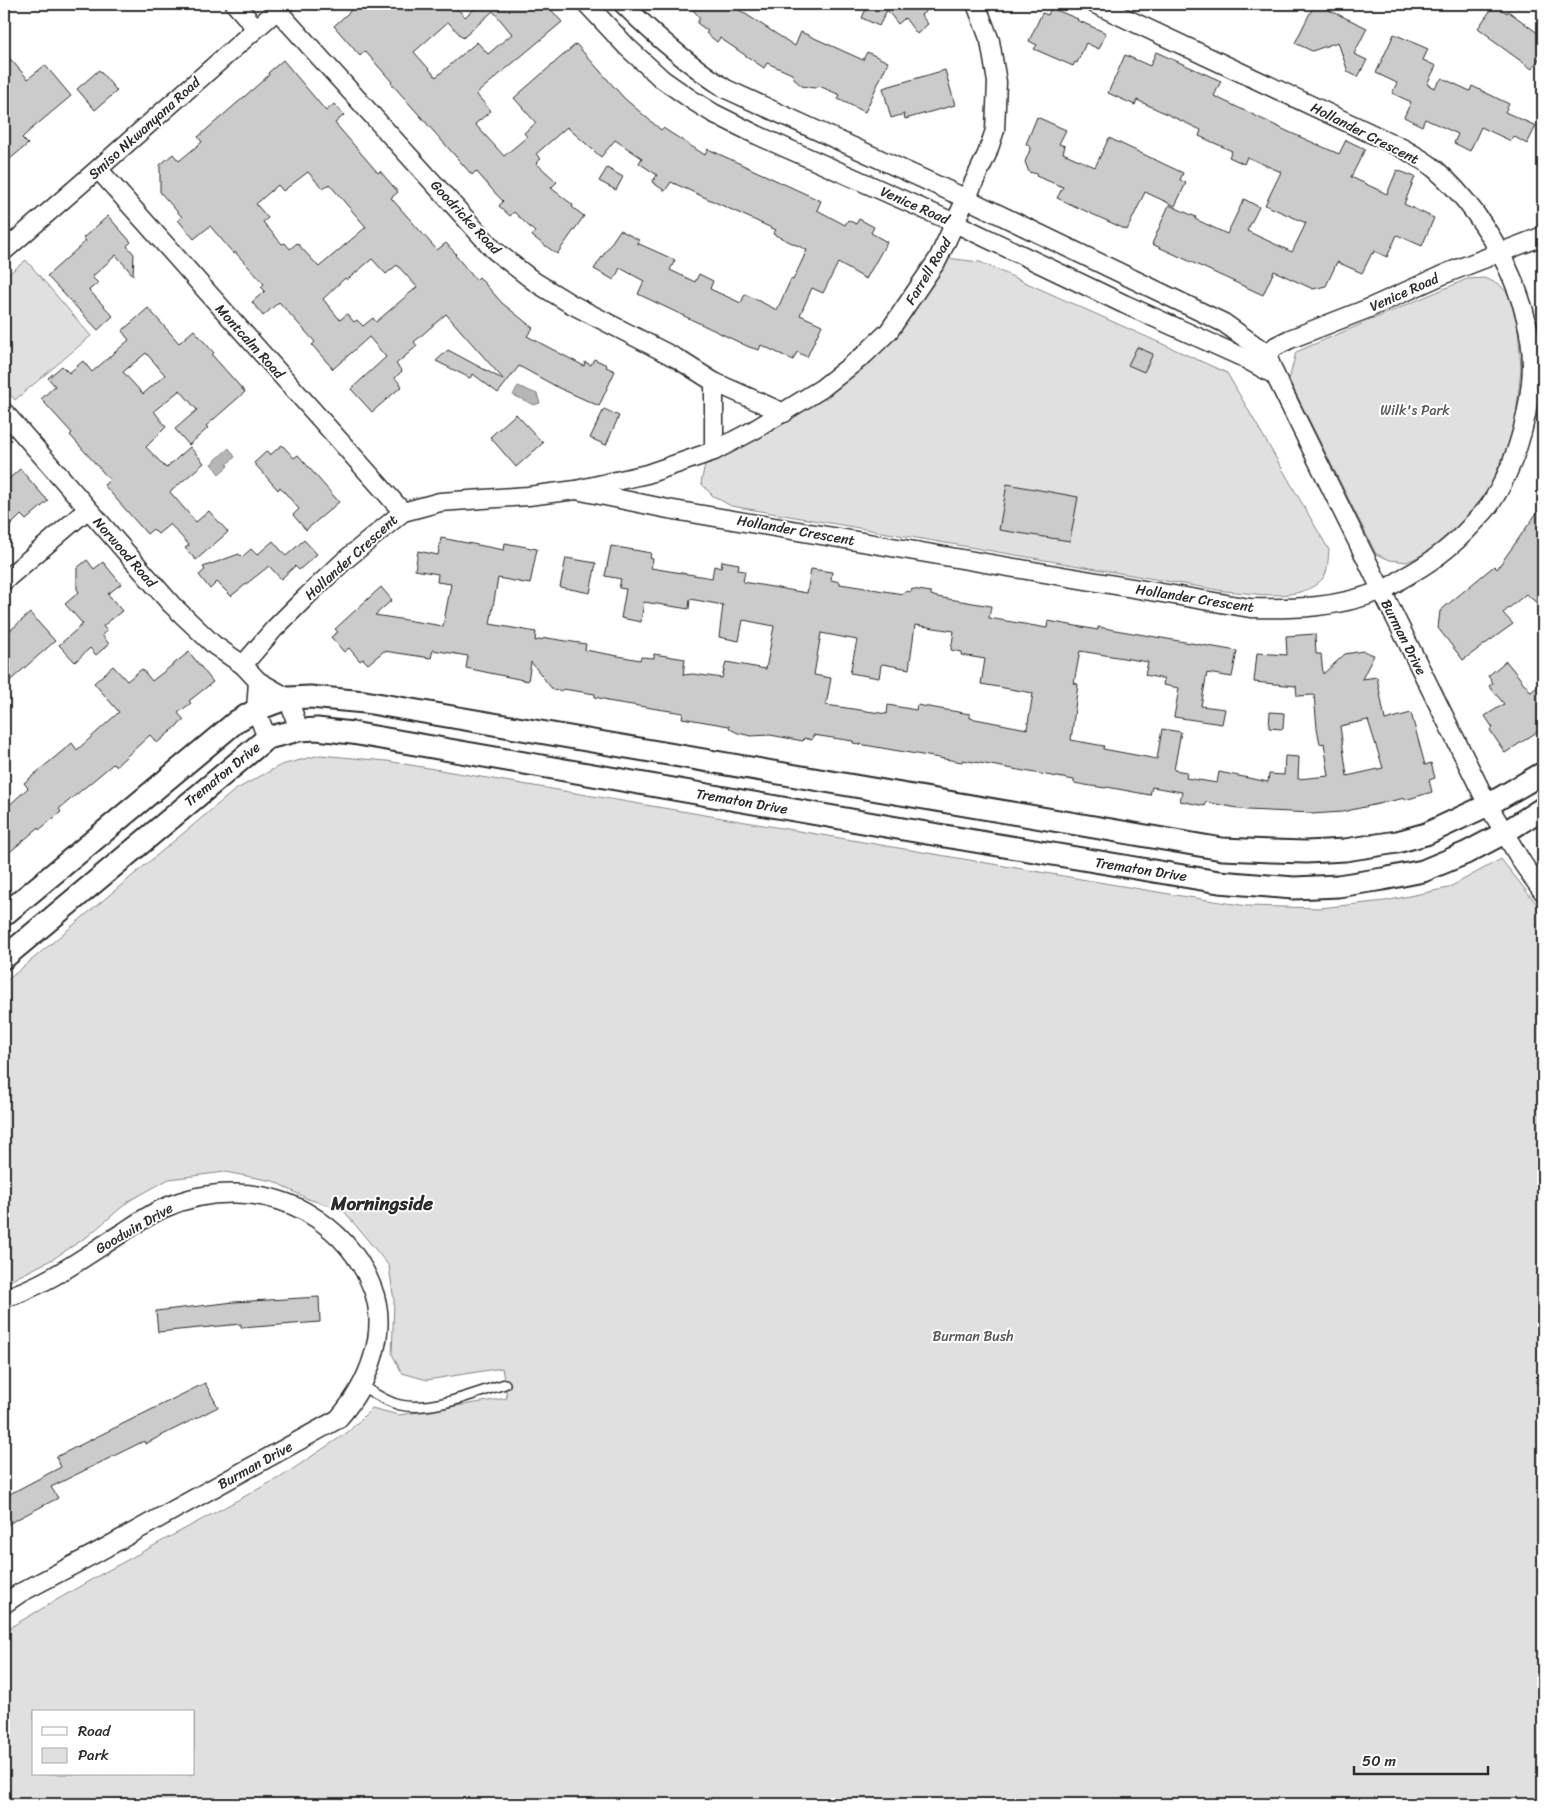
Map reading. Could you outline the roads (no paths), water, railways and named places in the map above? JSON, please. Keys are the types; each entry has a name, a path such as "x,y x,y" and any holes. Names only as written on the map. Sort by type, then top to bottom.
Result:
{"street":[{"path":"235,4 256,28"},
{"name":"Venice Road","path":"587,4 627,47 662,79 713,113 757,135 955,223 1124,304 1261,359"},
{"name":"Venice Road","path":"623,4 654,35 693,67 726,90 967,199 1224,323 1261,359"},
{"name":"Farrell Road","path":"714,451 784,413 821,389 864,355 889,331 938,259 967,199 995,130 997,82 990,41 976,4"},
{"name":"Hollander Crescent","path":"576,490 668,509 1250,608 1302,609 1340,603 1382,591 1431,562 1458,541 1490,505 1507,474 1522,430 1530,389 1531,354 1521,303 1501,253 1480,219 1462,196 1434,169 1404,149 1095,4"},
{"name":"Smiso Nkwanyana Road","path":"4,251 98,170 280,7"},
{"name":"Goodricke Road","path":"280,7 494,250 535,282 571,304 676,358 714,382 784,413"},
{"path":"713,113 726,90"},
{"name":"Montcalm Road","path":"98,170 402,512"},
{"name":"Venice Road","path":"1261,359 1290,339 1367,309 1447,273 1543,236"},
{"path":"1124,304 1138,281"},
{"name":"Burman Drive","path":"1261,359 1275,375 1488,804 1523,864 1543,892"},
{"path":"714,382 714,451"},
{"name":"Norwood Road","path":"4,412 171,604 214,645 243,665 258,681 288,698"},
{"name":"Hollander Crescent","path":"243,665 274,629 307,596 345,560 402,512 440,502 528,496 576,490 647,474 714,451"},
{"path":"4,581 88,509"},
{"path":"258,681 256,710 267,738"},
{"path":"4,915 216,737 237,721 256,710 288,698 310,697 412,709 1222,849 1306,852 1345,850 1397,842 1426,834 1488,804 1543,773"},
{"path":"288,698 299,730"},
{"path":"474,754 479,722"},
{"name":"Trematon Drive","path":"4,958 267,738 299,730 318,728 1219,882 1294,888 1338,886 1383,880 1423,870 1446,862 1504,833 1543,808"},
{"path":"671,788 678,756"},
{"path":"813,813 821,780"},
{"path":"995,844 1002,811"},
{"path":"81,849 105,872"},
{"path":"1219,882 1222,849"},
{"name":"Goodwin Drive","path":"4,1298 22,1293 64,1271 163,1208 189,1198 215,1194 241,1193 266,1196 296,1206 322,1221 352,1248 369,1278 378,1308 377,1335 373,1356 362,1386"},
{"name":"Burman Drive","path":"4,1604 338,1419 350,1406 362,1386"}],"lane":[{"path":"362,1386 387,1400 401,1405 416,1406 440,1404 505,1384"}],"district":[{"name":"Morningside","path":"382,1203"}],"park label":[{"name":"Wilk's Park","path":"1415,410"},
{"name":"Burman Bush","path":"973,1336"}]}
